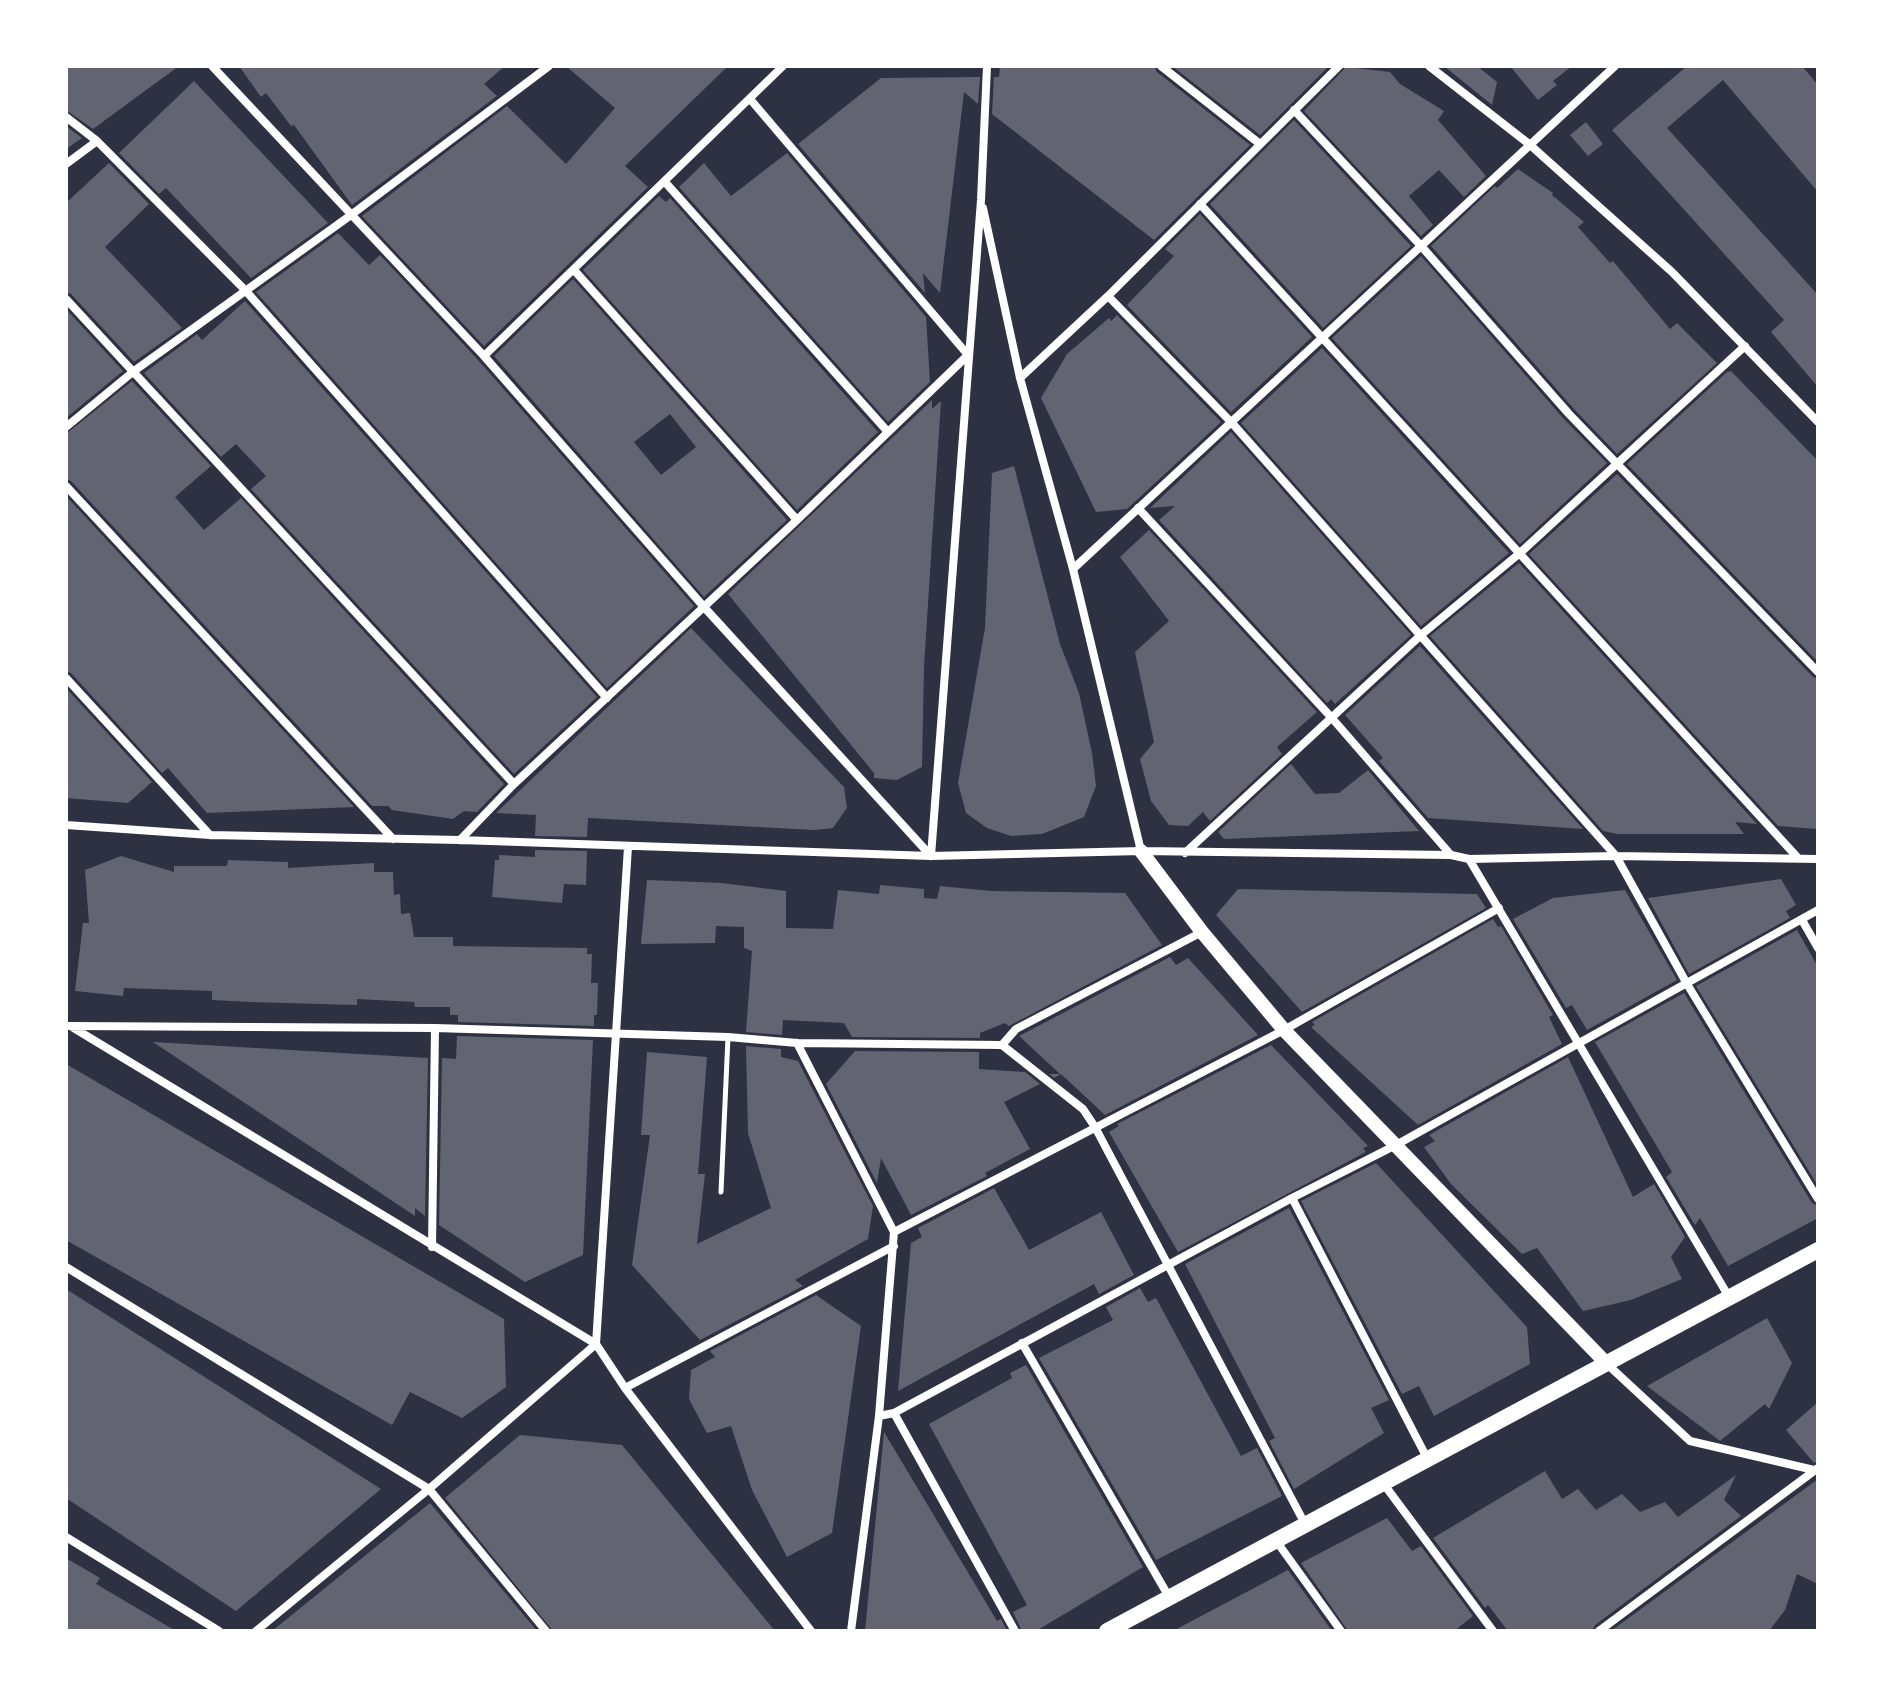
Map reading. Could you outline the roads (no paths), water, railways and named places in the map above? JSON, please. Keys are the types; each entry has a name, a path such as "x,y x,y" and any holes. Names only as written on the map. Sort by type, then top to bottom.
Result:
{"main road":[{"path":"1107,1631 1818,1250"}],"street":[{"path":"212,66 484,356 704,607 931,856"},
{"path":"66,427 134,371 351,215 549,66"},
{"path":"484,356 783,66"},
{"path":"931,856 981,200 987,66"},
{"path":"1161,66 1260,144"},
{"path":"1020,378 1108,296 1339,66"},
{"path":"1429,66 1529,144 1672,272 1818,422"},
{"path":"1073,569 1615,66"},
{"path":"750,99 968,355"},
{"path":"1294,110 1422,247 1569,414 1818,672"},
{"path":"66,117 97,141 245,290 607,698"},
{"path":"66,164 97,141"},
{"path":"665,182 888,432"},
{"path":"981,200 1020,378 1073,569 1141,851 1202,932 1284,1030 1607,1364 1690,1441 1816,1469"},
{"path":"1200,204 1798,858"},
{"path":"574,270 797,520"},
{"path":"1108,296 1232,423 1616,856 1687,984 1818,1199"},
{"path":"66,299 514,784"},
{"path":"1185,853 1421,635 1520,553 1745,346"},
{"path":"460,840 514,784 797,520 968,355"},
{"path":"66,486 393,839"},
{"path":"1138,508 1331,717 1451,855"},
{"path":"66,678 210,835"},
{"path":"66,825 210,835 931,856 1141,851 1451,855 1469,859 1616,856 1818,859"},
{"path":"256,1631 429,1489 596,1344 628,847"},
{"path":"1469,859 1729,1298"},
{"path":"894,1232 1284,1030 1499,908"},
{"path":"879,1416 894,1413 1396,1145 1818,910"},
{"path":"1802,920 1818,948"},
{"path":"1002,1045 1016,1029 1202,932"},
{"path":"68,1025 435,1028 615,1036 728,1037 797,1043 1002,1045 1083,1109 1095,1127 1305,1524"},
{"path":"68,1025 596,1344 625,1388 811,1631"},
{"path":"432,1247 435,1028"},
{"path":"797,1043 894,1232 879,1416 851,1631"},
{"path":"1292,1198 1427,1458"},
{"path":"625,1388 894,1246"},
{"path":"66,1267 429,1489 546,1631"},
{"path":"1022,1343 1169,1598"},
{"path":"894,1413 1015,1631"},
{"path":"1599,1631 1816,1469"},
{"path":"1383,1482 1493,1631"},
{"path":"66,1537 219,1631"},
{"path":"1277,1542 1341,1631"}],"lane":[{"path":"721,1192 728,1037"}]}
